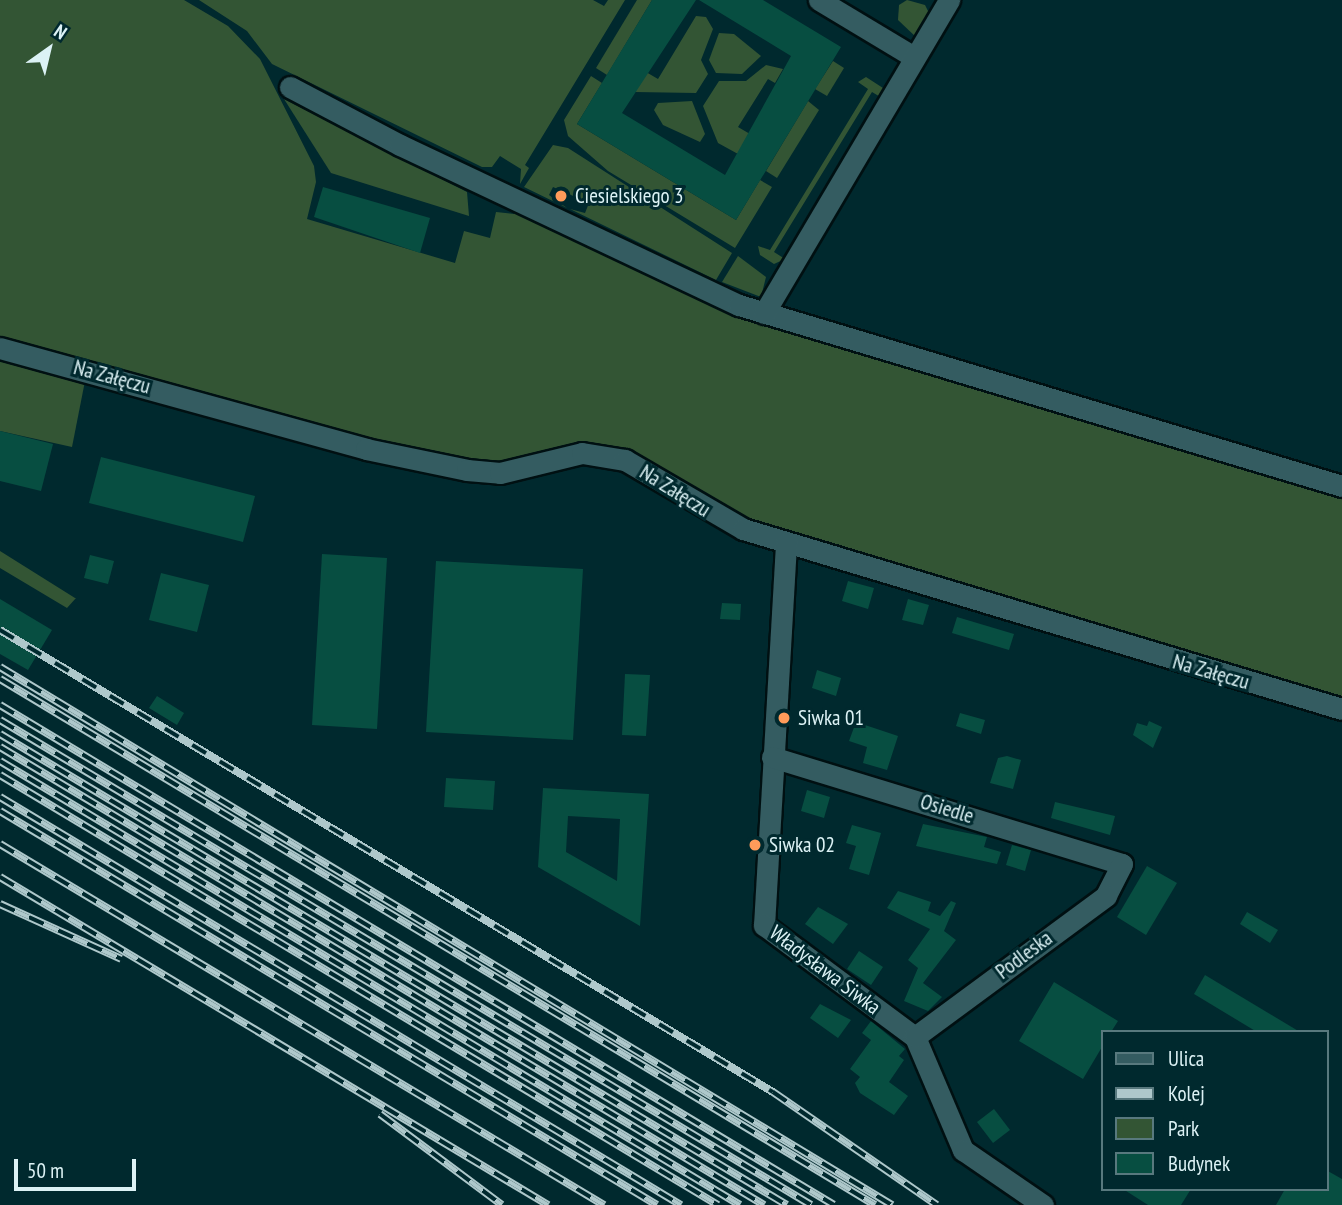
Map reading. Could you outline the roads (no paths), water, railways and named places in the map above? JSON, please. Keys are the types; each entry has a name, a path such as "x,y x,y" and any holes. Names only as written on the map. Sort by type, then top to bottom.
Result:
{"street":[{"path":"819,0 914,57"},
{"path":"764,313 949,0"},
{"path":"290,87 400,145 693,285 764,313 1342,486"},
{"name":"Na Załęczu","path":"0,348 366,449 467,470 500,473 582,453 625,460 711,514 786,544 1342,709"},
{"name":"Władysława Siwka","path":"786,544 764,925 915,1037"},
{"name":"Osiedle","path":"772,757 1122,864"},
{"name":"Podleska","path":"915,1037 1106,896 1122,864"},
{"path":"915,1037 963,1150 1043,1205"}],"railway":[{"path":"0,630 773,1092 937,1205"},
{"path":"0,667 892,1205"},
{"path":"0,679 875,1205"},
{"path":"0,705 834,1205"},
{"path":"0,720 811,1205"},
{"path":"0,734 787,1205"},
{"path":"0,747 764,1205"},
{"path":"0,761 740,1205"},
{"path":"0,775 718,1205"},
{"path":"0,797 681,1205"},
{"path":"0,811 657,1205"},
{"path":"0,844 604,1205"},
{"path":"0,877 548,1205"},
{"path":"0,904 121,959"},
{"path":"380,1114 502,1205"}],"place":[{"name":"Ciesielskiego 3","path":"561,196"},
{"name":"Siwka 01","path":"784,718"},
{"name":"Siwka 02","path":"755,845"}]}
